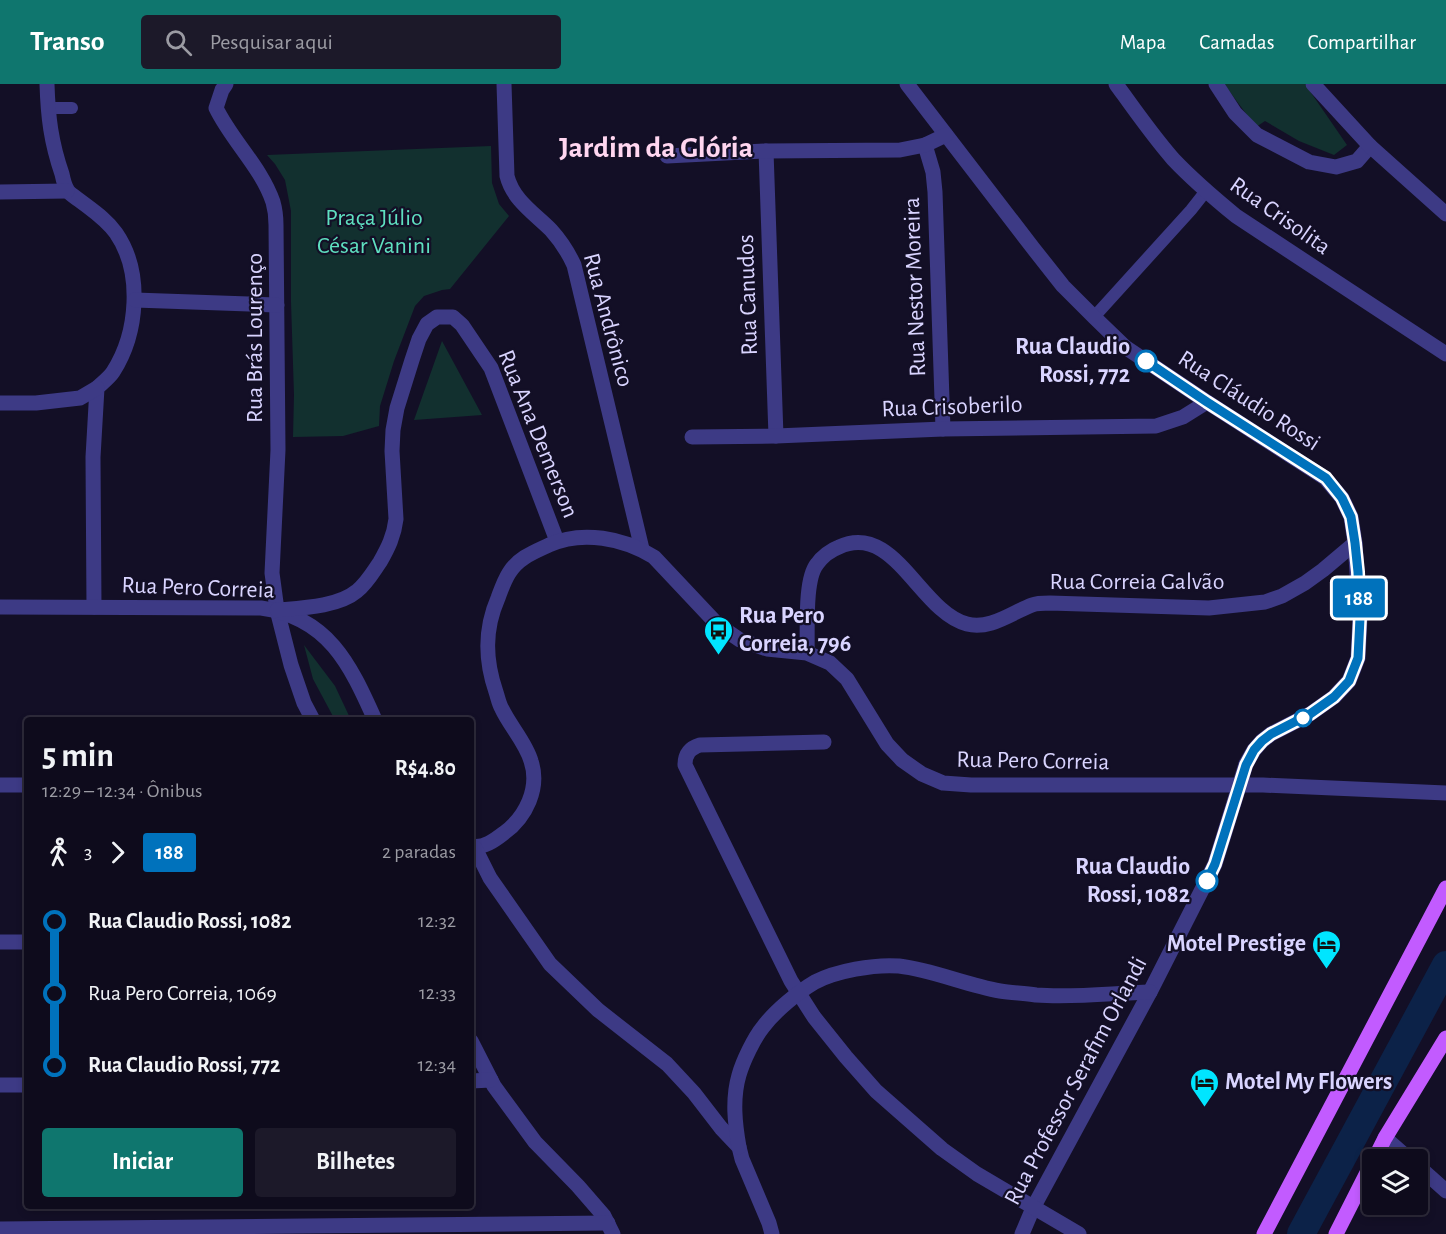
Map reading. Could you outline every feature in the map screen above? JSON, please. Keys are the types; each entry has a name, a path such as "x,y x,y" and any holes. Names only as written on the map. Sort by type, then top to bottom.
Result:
{"main road":[{"path":"1264,1234 1446,888"},
{"path":"1379,1149 1446,1038"},
{"path":"1336,1234 1362,1183"}],"street":[{"path":"0,404 80,398 97,388 112,373 124,351 132,326 135,300 127,254 117,233 103,218 67,191 53,147 47,84"},
{"name":"Rua Brás Lourenço","path":"226,84 216,108 227,129 254,165 275,209 278,450 272,573 277,610 296,683 312,717"},
{"name":"Rua Andrônico","path":"504,84 507,176 510,187 515,196 566,249 574,265 642,549"},
{"name":"Rua Crisolita","path":"1116,84 1144,124 1173,158 1206,191 1236,216 1446,354"},
{"path":"1216,84 1235,113 1257,135 1310,162 1336,167 1357,161 1370,146"},
{"path":"1313,84 1370,146 1446,214"},
{"name":"Rua Cláudio Rossi","path":"909,85 1064,286 1125,347 1326,478 1342,498 1351,517 1355,543 1360,618 1358,658 1349,681 1334,697 1310,714 1262,741 1246,765 1241,785"},
{"path":"48,108 72,108"},
{"path":"667,156 766,151 900,150 925,145 946,135"},
{"name":"Rua Nestor Moreira","path":"925,145 933,172 935,192 943,429"},
{"name":"Rua Canudos","path":"766,151 776,436"},
{"path":"0,192 67,191"},
{"path":"1094,317 1206,191"},
{"path":"135,300 277,305"},
{"name":"Rua Ana Demerson","path":"277,610 313,607 348,597 369,579 390,544 396,519 392,451 397,408 419,339 427,324 437,317 453,317 462,325 491,368 557,541"},
{"path":"94,607 93,457 97,388"},
{"name":"Rua Crisoberilo","path":"692,437 943,429 1156,426 1184,417 1207,402"},
{"name":"Rua Pero Correia","path":"474,847 487,844 512,827 522,816 533,789 534,775 531,760 501,708 489,672 487,644 495,604 509,573 520,560 557,541 576,537 608,538 642,549 665,567 718,625 740,640 766,649 807,654 830,663 847,679 887,744 902,760 922,774 943,783 971,785 1241,785 1446,793"},
{"name":"Rua Correia Galvão","path":"807,654 809,584 816,564 837,548 851,542 869,544 884,550 944,613 966,624 976,626 988,625 1034,604 1209,608 1265,602 1282,596 1305,583 1355,543"},
{"name":"Rua Pero Correia","path":"0,607 261,608 277,610 307,623 333,644 351,668 374,717"},
{"path":"824,742 700,745 690,749 685,759 686,770 799,994 846,1057 876,1091 942,1149 977,1174 1079,1234"},
{"path":"0,785 24,785"},
{"name":"Rua Professor Serafim Orlandi","path":"1022,1234 1033,1208 1150,992 1215,864 1241,785"},
{"path":"474,849 490,878 550,964 597,1010 667,1064 739,1147"},
{"path":"0,942 24,942"},
{"path":"772,1234 742,1159 736,1131 734,1101 739,1076 762,1028 780,1008 815,982 872,966 898,966 999,990 1037,995 1070,997 1150,992"},
{"path":"0,1229 610,1229 604,1216 535,1142 491,1080 474,1047"},
{"path":"474,1081 491,1080"},
{"path":"0,1085 24,1085"},
{"path":"1385,1138 1398,1149"},
{"path":"1428,1175 1446,1191"}],"green space":[{"path":"1224,84 1305,84 1347,145 1334,155 1299,141 1265,121 1256,127"},
{"name":"Praça Júlio César Vanini","path":"491,146 492,183 499,204 509,216 450,289 424,296 415,306 380,406 379,426 343,436 293,437 291,211 285,180 267,155"},
{"path":"442,341 482,415 414,420"},
{"path":"304,645 335,686 350,717 333,717 313,679"}],"waterway":[{"path":"1301,1234 1446,965"}],"bus line":[{"name":"188","path":"1146,361 1326,478 1342,498 1351,517 1355,543 1360,618 1358,658 1349,681 1334,697 1310,714 1271,734 1254,750 1246,765 1215,864 1207,881"}],"place":[{"name":"Rua Claudio Rossi, 772","path":"1146,361"},
{"name":"Rua Pero Correia, 796","path":"718,656"},
{"name":"Rua Claudio Rossi, 1082","path":"1207,881"},
{"name":"Motel Prestige","path":"1327,970"},
{"name":"Motel My Flowers","path":"1204,1108"}],"district":[{"name":"Jardim da Glória","path":"656,148"}]}
